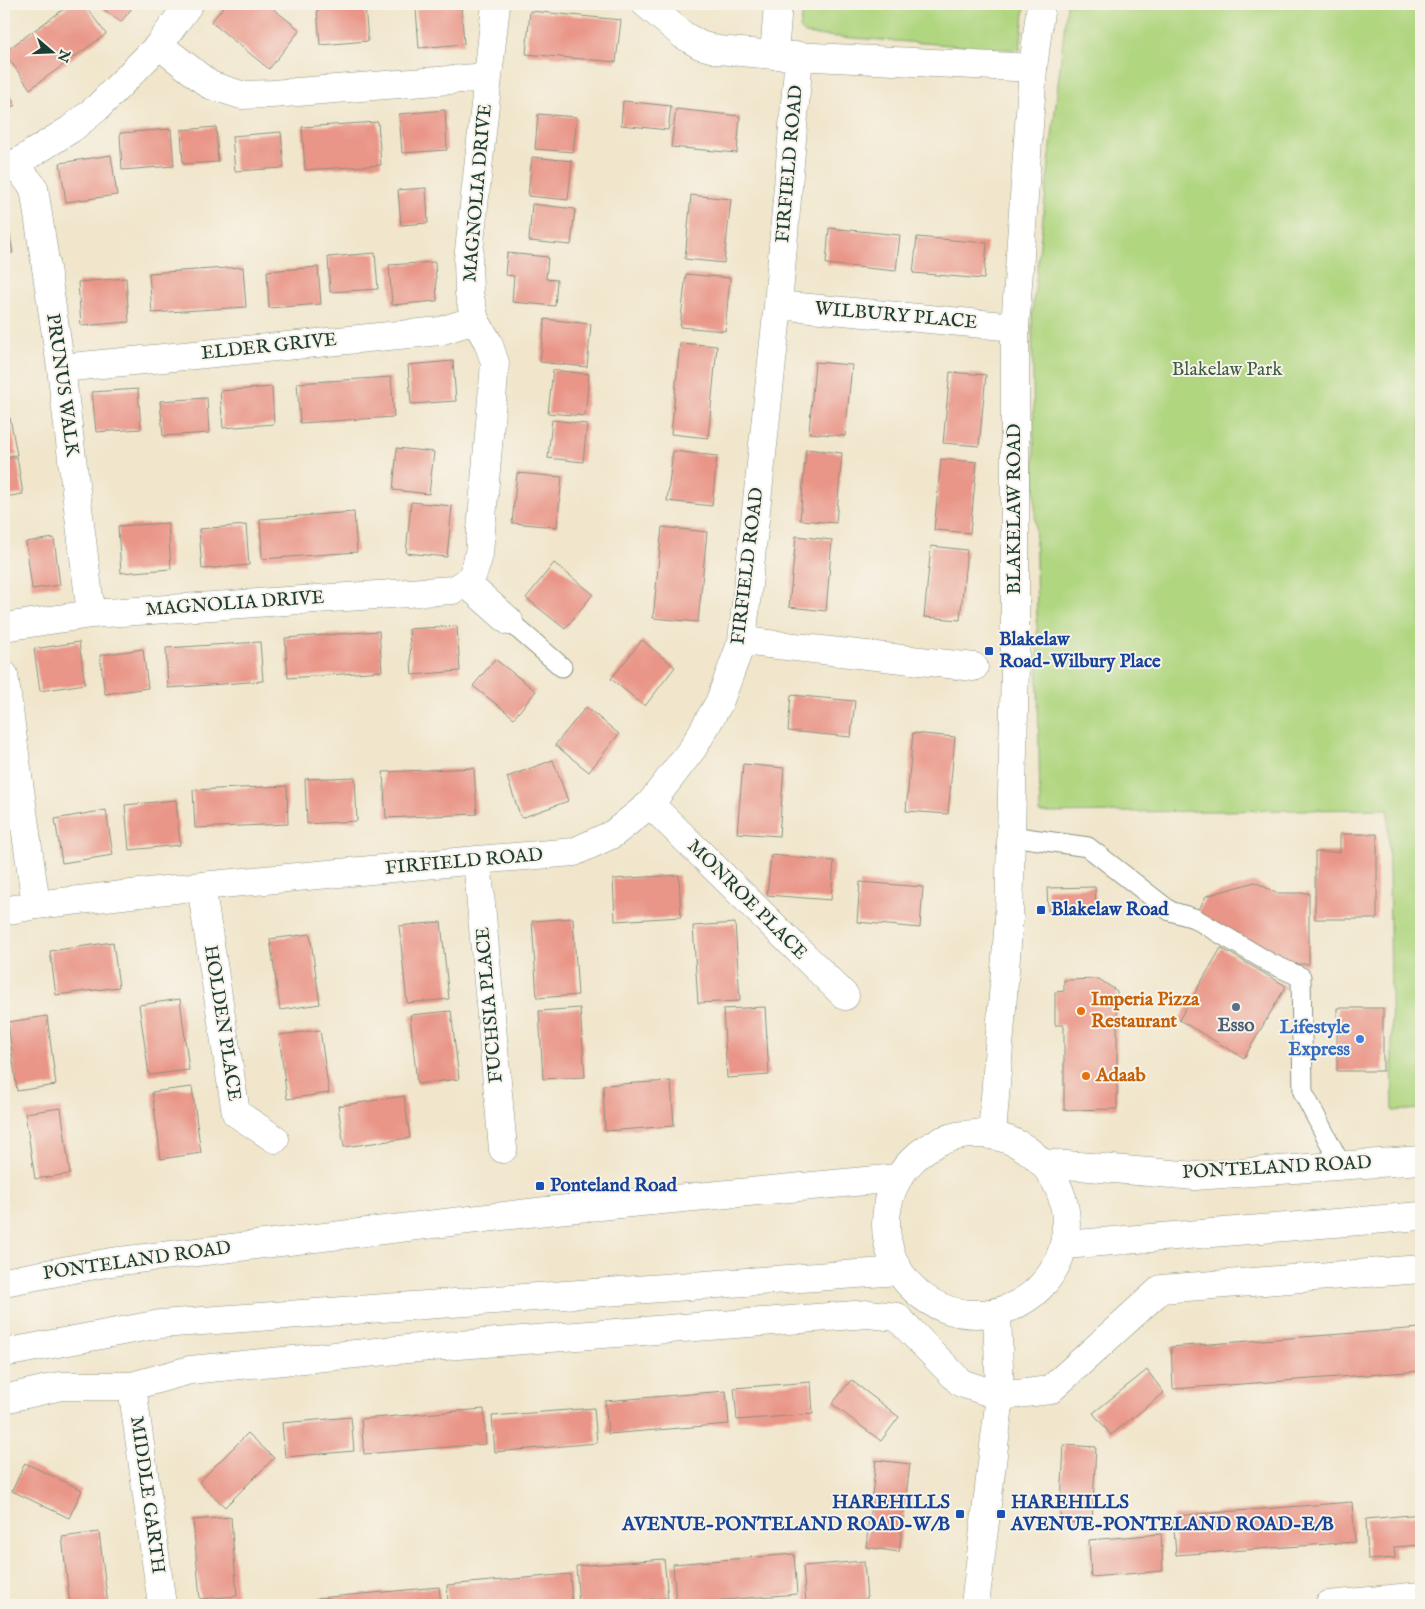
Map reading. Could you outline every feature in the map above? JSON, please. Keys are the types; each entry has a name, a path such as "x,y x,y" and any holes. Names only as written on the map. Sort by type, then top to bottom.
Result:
{"main road":[{"path":"9,166 71,130 91,114 159,45 189,4"},
{"name":"MAGNOLIA DRIVE","path":"4,627 91,614 453,590 466,584 475,571 479,554 495,363 488,342 475,320 469,293 468,260 496,4"},
{"path":"646,4 683,35 700,44 718,50 1034,68"},
{"name":"FIRFIELD ROAD","path":"4,911 36,905 201,886 574,852 613,834 650,804 693,748 719,703 742,641 778,305 787,55 778,4"},
{"name":"BLAKELAW ROAD","path":"992,1135 1009,919 1015,667 1015,327 1040,4"},
{"path":"159,45 210,85 241,95 488,77"},
{"name":"PRUNUS WALK","path":"9,166 34,188 61,368 91,614"},
{"name":"WILBURY PLACE","path":"778,305 1015,327"},
{"name":"ELDER GRIVE","path":"61,368 440,330 475,320"},
{"path":"466,584 509,621"},
{"path":"742,641 974,668"},
{"path":"4,675 36,905"},
{"name":"MONROE PLACE","path":"650,804 845,996"},
{"name":"FUCHSIA PLACE","path":"477,860 503,1149"},
{"name":"HOLDEN PLACE","path":"201,886 236,1113 275,1139"},
{"path":"960,1135 992,1135 1021,1146 1043,1163 1060,1190 1067,1220 1064,1245 1052,1274 1019,1304 997,1313 958,1313 928,1301 899,1271 888,1241 887,1210 897,1178 906,1167 931,1146 960,1135"},
{"name":"PONTELAND ROAD","path":"1043,1163 1195,1176 1421,1160"},
{"name":"PONTELAND ROAD","path":"4,1282 110,1262 516,1214 897,1178"},
{"path":"1064,1245 1421,1216"},
{"path":"4,1400 61,1386 132,1386 200,1369 428,1348 868,1314 897,1317 961,1383 1000,1396 1050,1390 1161,1289 1421,1268"},
{"path":"4,1353 160,1324 899,1271"},
{"path":"975,1605 1000,1396 997,1313"},
{"name":"MIDDLE GARTH","path":"132,1386 162,1605"},
{"path":"1329,1605 1421,1596"}],"lane":[{"path":"509,621 562,667"},
{"path":"1011,836 1088,847 1170,911 1194,918 1270,963 1301,977 1303,1092 1341,1166"}],"green space":[{"path":"804,4 1025,4 1020,50 805,34 800,29"},
{"name":"Blakelaw Park","path":"1067,4 1421,4 1421,1109 1393,1111 1388,809 1040,813 1032,315"}],"building":[{"path":"71,4 84,4 106,34 30,89 4,52"},
{"path":"96,4 135,4 121,22"},
{"path":"226,4 267,4 300,30 269,69 211,22"},
{"path":"461,5 464,44 419,48 416,9"},
{"path":"365,6 368,41 320,45 317,9"},
{"path":"530,11 621,20 616,62 526,54"},
{"path":"4,83 15,105 4,111"},
{"path":"623,101 671,106 668,130 621,125"},
{"path":"676,109 740,116 737,153 671,147"},
{"path":"445,110 447,150 402,153 399,114"},
{"path":"538,114 577,117 573,152 535,149"},
{"path":"378,122 381,165 305,170 302,127"},
{"path":"216,127 218,162 183,164 181,130"},
{"path":"171,129 174,166 122,170 120,133"},
{"path":"281,132 284,168 235,171 232,136"},
{"path":"111,155 117,195 66,202 60,163"},
{"path":"532,157 572,161 568,200 528,196"},
{"path":"426,188 428,223 401,225 398,190"},
{"path":"691,195 731,199 724,263 685,259"},
{"path":"532,204 575,209 571,245 529,241"},
{"path":"4,213 6,213 13,253 4,255"},
{"path":"829,228 900,235 896,271 826,264"},
{"path":"917,237 987,243 984,279 913,273"},
{"path":"375,253 378,289 330,292 328,257"},
{"path":"507,253 548,257 546,279 557,280 555,306 512,302 514,276 505,275"},
{"path":"435,262 437,301 392,305 389,265"},
{"path":"243,267 246,307 152,313 149,273"},
{"path":"318,267 321,304 269,308 267,271"},
{"path":"686,274 730,278 725,331 680,327"},
{"path":"126,278 129,322 81,326 78,282"},
{"path":"545,319 591,324 587,367 540,362"},
{"path":"680,343 717,346 708,438 671,434"},
{"path":"4,346 8,365 4,366"},
{"path":"453,361 456,401 411,404 408,365"},
{"path":"815,362 852,365 845,436 809,433"},
{"path":"553,370 589,374 585,416 548,413"},
{"path":"950,372 986,375 979,446 943,443"},
{"path":"391,377 394,417 300,423 297,383"},
{"path":"4,386 9,412 4,413"},
{"path":"272,387 274,424 223,428 220,391"},
{"path":"138,389 141,429 96,432 92,392"},
{"path":"207,398 209,433 163,436 160,401"},
{"path":"10,418 17,455 4,457 4,419"},
{"path":"552,420 587,424 583,462 548,458"},
{"path":"397,448 434,452 429,494 393,490"},
{"path":"806,449 842,453 836,523 800,520"},
{"path":"673,451 717,456 712,506 667,501"},
{"path":"17,457 23,494 4,497 4,459"},
{"path":"941,459 977,462 970,533 934,530"},
{"path":"517,473 562,477 557,527 512,523"},
{"path":"411,502 452,506 447,557 406,553"},
{"path":"354,512 357,552 262,559 260,519"},
{"path":"168,523 171,569 121,573 118,526"},
{"path":"246,525 249,565 202,569 199,529"},
{"path":"662,527 707,532 698,622 653,618"},
{"path":"796,536 832,540 826,611 789,607"},
{"path":"54,538 60,585 32,589 26,542"},
{"path":"931,546 967,550 960,620 924,617"},
{"path":"554,563 593,594 565,629 526,598"},
{"path":"457,626 460,671 412,675 409,629"},
{"path":"379,631 382,671 288,678 285,638"},
{"path":"642,640 675,667 645,706 611,679"},
{"path":"79,642 85,684 40,691 34,649"},
{"path":"260,642 263,681 168,688 166,648"},
{"path":"143,649 148,688 105,694 100,655"},
{"path":"495,659 536,691 514,718 473,686"},
{"path":"791,695 855,701 851,737 788,731"},
{"path":"586,707 619,734 589,772 555,745"},
{"path":"913,733 955,737 948,814 906,811"},
{"path":"553,760 568,801 521,818 507,777"},
{"path":"743,764 784,768 779,836 737,833"},
{"path":"474,768 477,814 386,818 383,772"},
{"path":"355,777 357,821 307,824 305,779"},
{"path":"287,786 288,824 195,828 193,790"},
{"path":"176,800 180,845 129,850 125,805"},
{"path":"106,810 113,855 62,863 55,819"},
{"path":"1340,834 1377,834 1377,919 1315,919 1315,852 1340,852"},
{"path":"771,855 834,861 831,900 767,895"},
{"path":"679,875 681,917 615,921 613,879"},
{"path":"860,882 923,887 920,928 857,922"},
{"path":"1255,882 1276,893 1309,893 1309,964 1278,964 1196,915 1206,896"},
{"path":"1095,887 1096,910 1048,911 1047,888"},
{"path":"573,918 578,995 537,998 532,921"},
{"path":"441,922 449,999 407,1003 399,926"},
{"path":"735,923 740,1001 698,1003 693,926"},
{"path":"310,934 320,1004 280,1010 270,939"},
{"path":"113,942 119,987 56,995 50,951"},
{"path":"1221,948 1286,986 1244,1058 1179,1020"},
{"path":"1099,979 1117,991 1117,1109 1064,1110 1064,1025 1055,1025 1055,992 1064,991 1064,980"},
{"path":"180,999 189,1070 149,1075 139,1005"},
{"path":"765,1007 769,1075 727,1078 723,1009"},
{"path":"580,1008 585,1077 543,1079 539,1011"},
{"name":"Lifestyle Express","path":"1337,1008 1383,1008 1383,1071 1337,1071"},
{"path":"451,1011 459,1079 417,1084 410,1015"},
{"path":"47,1016 56,1085 17,1091 8,1022"},
{"path":"320,1030 329,1093 287,1099 279,1035"},
{"path":"671,1081 674,1126 605,1131 603,1085"},
{"path":"192,1087 201,1153 161,1159 152,1092"},
{"path":"404,1096 410,1138 344,1147 338,1106"},
{"path":"61,1108 70,1174 35,1179 25,1113"},
{"path":"1421,1328 1421,1371 1173,1389 1171,1347"},
{"path":"1147,1370 1164,1393 1111,1435 1093,1413"},
{"path":"851,1380 899,1417 881,1441 832,1404"},
{"path":"811,1382 813,1414 737,1420 734,1388"},
{"path":"726,1391 729,1424 608,1434 605,1401"},
{"path":"594,1408 597,1443 495,1452 492,1416"},
{"path":"484,1409 486,1444 364,1454 361,1419"},
{"path":"351,1417 354,1451 285,1457 282,1423"},
{"path":"248,1433 274,1458 225,1507 199,1482"},
{"path":"1064,1445 1096,1447 1092,1524 1060,1522"},
{"path":"876,1460 910,1464 899,1552 866,1547"},
{"path":"25,1463 82,1490 69,1518 12,1491"},
{"path":"1352,1502 1355,1542 1176,1555 1173,1516"},
{"path":"1421,1514 1421,1545 1394,1547 1395,1558 1368,1560 1366,1519"},
{"path":"231,1517 237,1596 200,1599 193,1520"},
{"path":"99,1532 108,1605 70,1605 62,1537"},
{"path":"1161,1534 1163,1571 1091,1577 1089,1540"},
{"path":"794,1554 797,1594 676,1604 673,1564"},
{"path":"664,1559 668,1598 579,1605 576,1566"},
{"path":"864,1561 867,1599 806,1604 803,1566"},
{"path":"570,1574 572,1605 448,1605 447,1585"},
{"path":"439,1587 441,1605 318,1605 318,1598"}],"place":[{"name":"Blakelaw Road-Wilbury Place","path":"989,651"},
{"name":"Blakelaw Road","path":"1041,910"},
{"name":"Esso","path":"1236,1007"},
{"name":"Imperia Pizza Restaurant","path":"1081,1011"},
{"name":"Lifestyle Express","path":"1360,1039"},
{"name":"Adaab","path":"1086,1076"},
{"name":"Ponteland Road","path":"540,1186"},
{"name":"HAREHILLS AVENUE-PONTELAND ROAD-W/B","path":"960,1514"},
{"name":"HAREHILLS AVENUE-PONTELAND ROAD-E/B","path":"1001,1514"}]}
